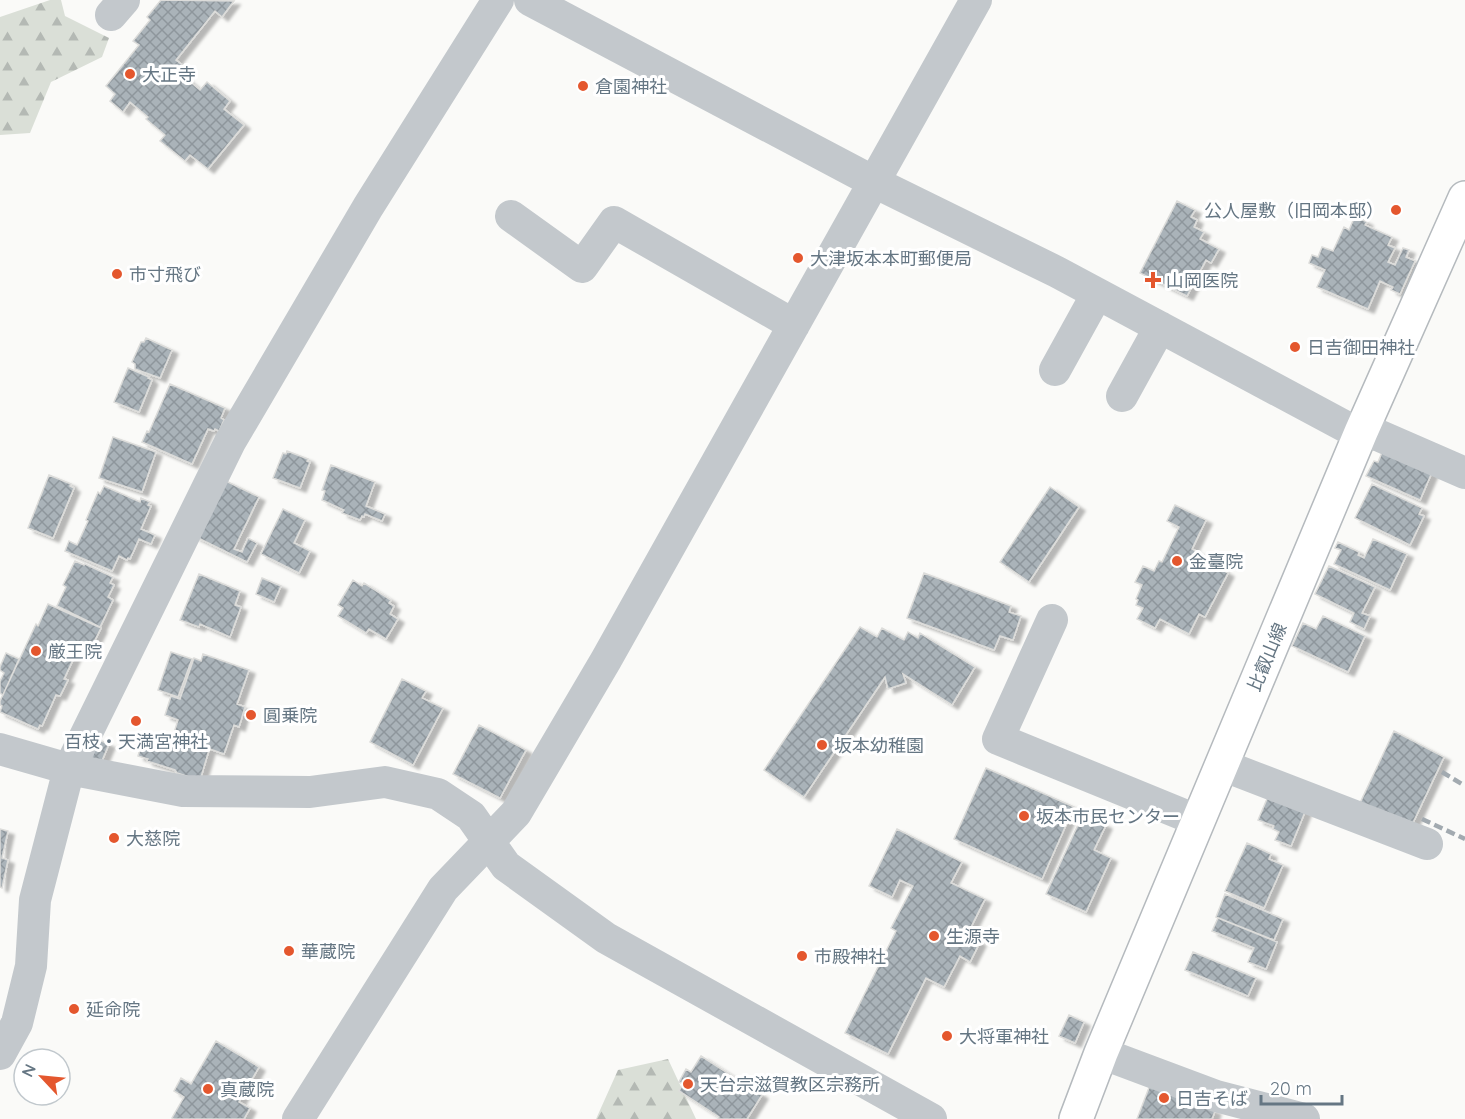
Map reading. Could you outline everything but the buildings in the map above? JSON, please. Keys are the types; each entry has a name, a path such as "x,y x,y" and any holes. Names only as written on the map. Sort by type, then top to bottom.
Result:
{"main road":[{"name":"比叡山線","path":"1076,1119 1101,1053 1361,432 1465,198"}],"street":[{"path":"0,1054 17,1023 32,966 35,900 69,769 230,442 368,207 498,0"},
{"path":"530,0 874,183 1057,272 1348,428 1380,436 1465,473"},
{"path":"298,1119 443,889 516,813 606,660 976,0"},
{"path":"511,216 582,267 614,222 794,325"},
{"path":"1055,370 1097,294"},
{"path":"1122,396 1160,327"},
{"path":"1052,620 998,739 1184,815 1197,824"},
{"path":"0,749 69,769 183,791 310,792 385,782 438,794 471,816 506,866 606,938 931,1119"},
{"path":"1222,765 1427,844"},
{"path":"1101,1053 1216,1096 1304,1119"}],"green space":[{"path":"50,0 61,0 65,16 109,38 102,57 51,82 30,133 0,135 0,17"},
{"path":"668,1059 696,1119 596,1119 618,1070"}],"railway":[{"path":"1442,772 1465,786"},
{"path":"1422,819 1465,839"}],"place":[{"name":"大正寺","path":"130,74"},
{"name":"倉園神社","path":"583,86"},
{"name":"公人屋敷（旧岡本邸）","path":"1396,210"},
{"name":"大津坂本本町郵便局","path":"798,258"},
{"name":"市寸飛び","path":"117,274"},
{"name":"山岡医院","path":"1153,280"},
{"name":"日吉御田神社","path":"1295,347"},
{"name":"金臺院","path":"1177,561"},
{"name":"厳王院","path":"36,651"},
{"name":"圓乗院","path":"251,715"},
{"name":"百枝・天満宮神社","path":"136,721"},
{"name":"坂本幼稚園","path":"822,745"},
{"name":"坂本市民センター","path":"1024,816"},
{"name":"大慈院","path":"114,838"},
{"name":"生源寺","path":"934,936"},
{"name":"華蔵院","path":"289,951"},
{"name":"市殿神社","path":"802,956"},
{"name":"延命院","path":"74,1009"},
{"name":"大将軍神社","path":"947,1036"},
{"name":"天台宗滋賀教区宗務所","path":"688,1084"},
{"name":"真蔵院","path":"208,1089"},
{"name":"日吉そば","path":"1164,1098"}]}
